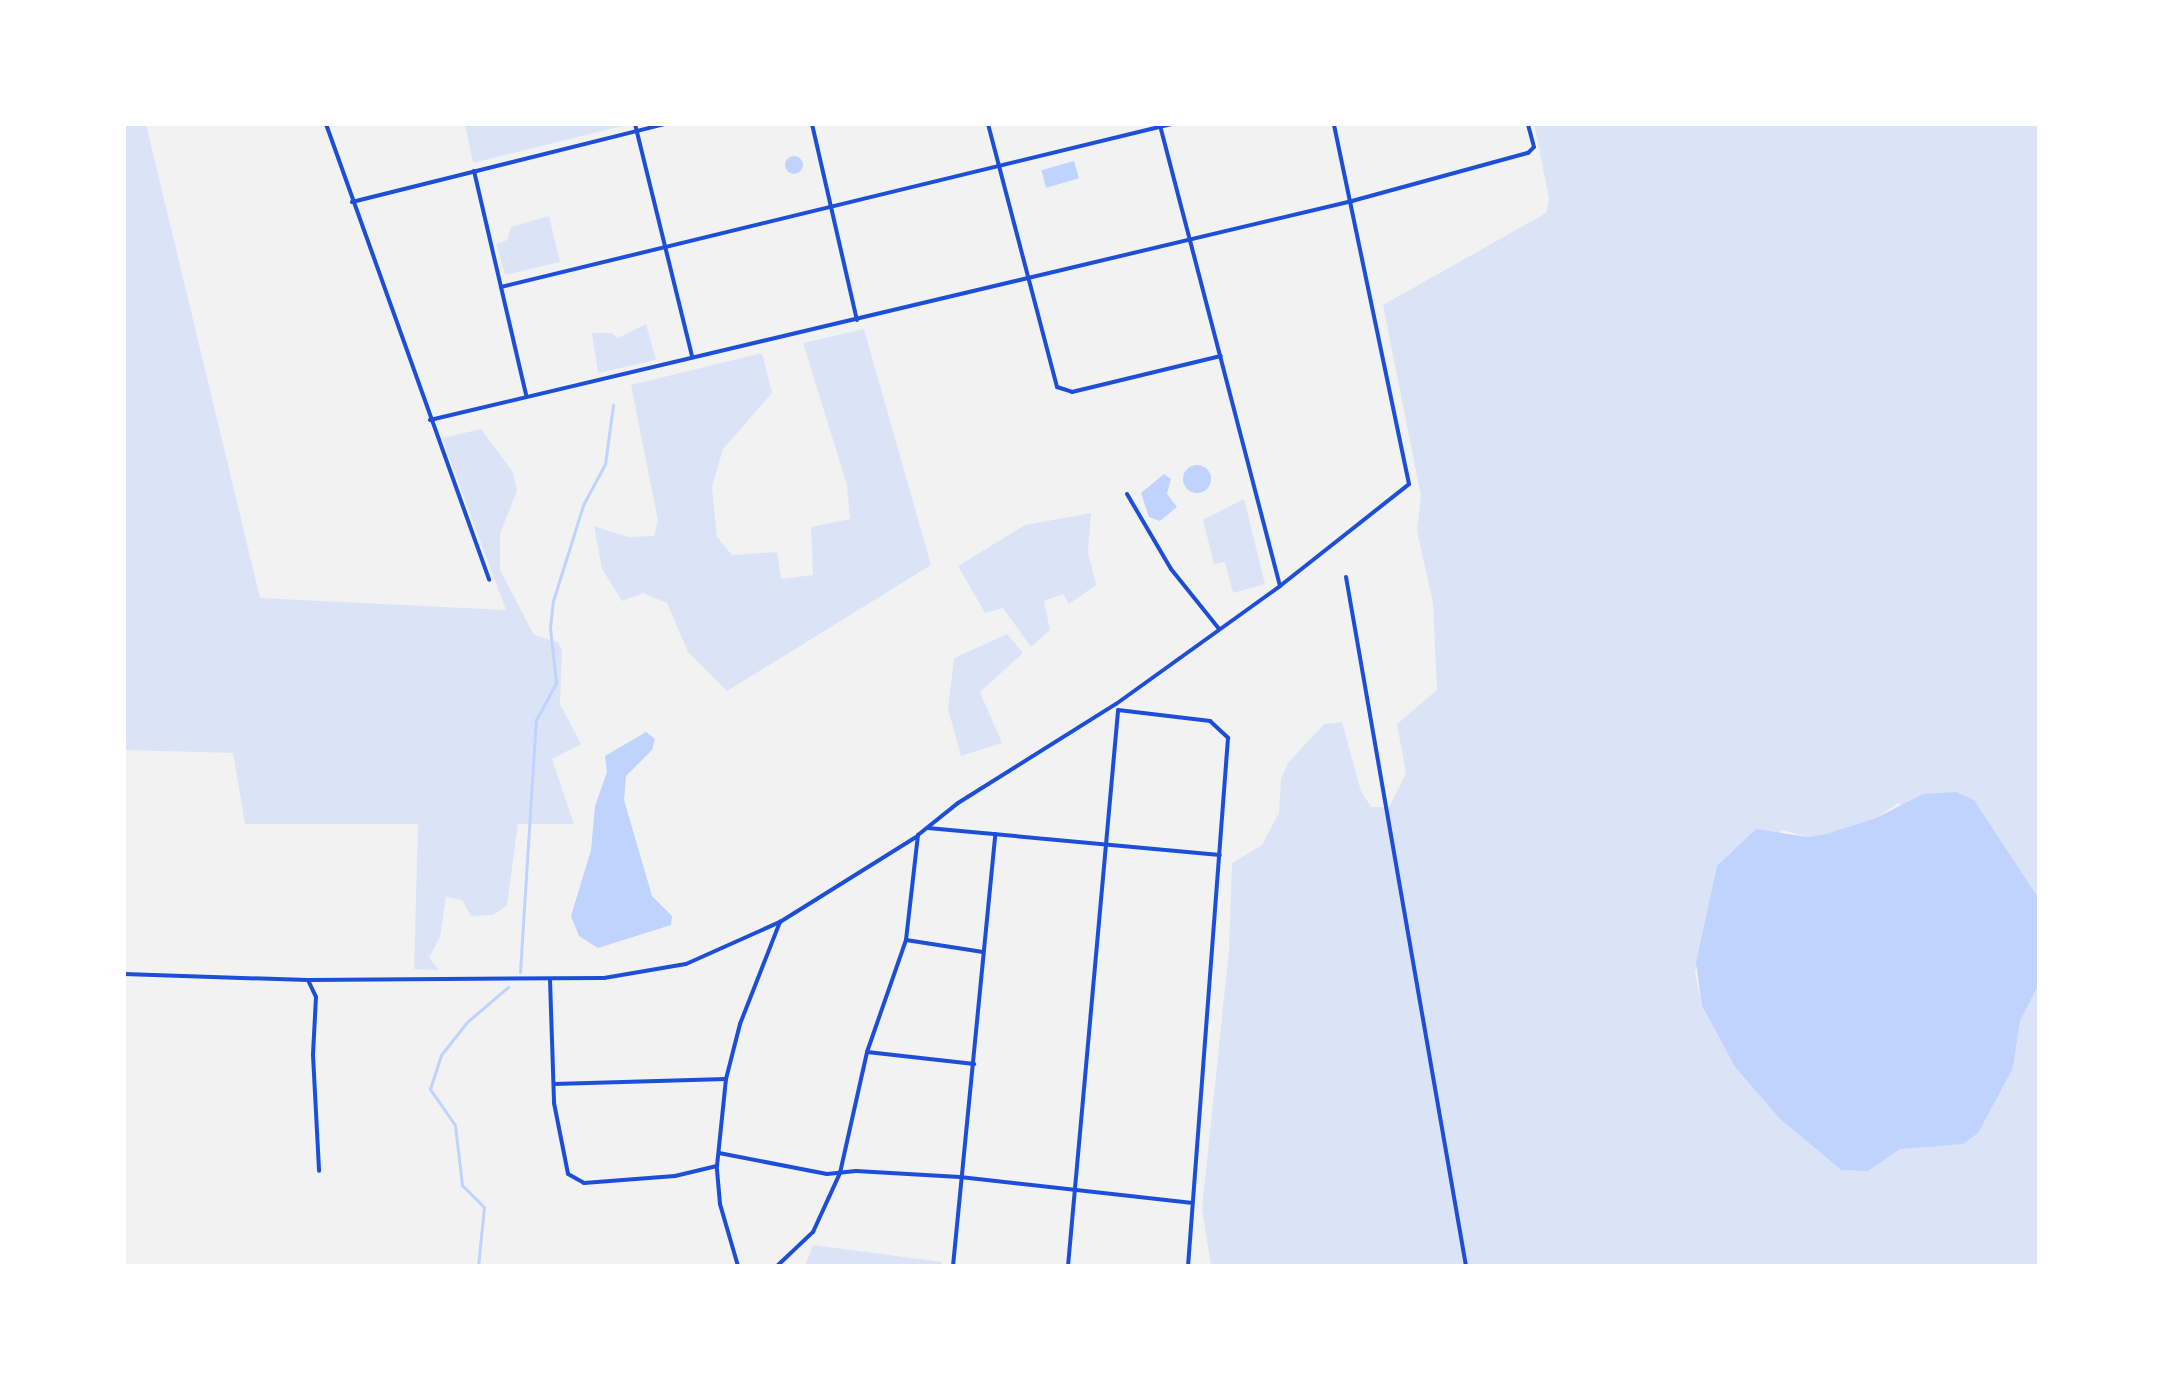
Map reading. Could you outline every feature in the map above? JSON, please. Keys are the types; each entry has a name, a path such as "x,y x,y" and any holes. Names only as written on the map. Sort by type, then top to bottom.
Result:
{"street":[{"path":"326,124 489,580"},
{"path":"635,124 692,356"},
{"path":"352,202 664,124"},
{"path":"812,124 857,320"},
{"path":"988,124 1055,383 1067,392 1221,356"},
{"path":"501,287 999,162 1171,124"},
{"path":"124,974 308,980 550,979 658,972 780,922 1117,707 1402,494 1408,478 1334,124"},
{"path":"430,420 692,356 1027,281 1352,201 1528,153 1534,147 1528,124"},
{"path":"1160,125 1187,242 1221,356 1280,586"},
{"path":"474,171 526,396"},
{"path":"1127,494 1163,558 1219,629"},
{"path":"1346,577 1466,1266"},
{"path":"1068,1266 1117,707"},
{"path":"1117,707 1206,720 1223,729 1228,738 1188,1266"},
{"path":"926,828 1220,855"},
{"path":"953,1266 995,834"},
{"path":"777,1266 820,1222 840,1173 867,1052 906,940 918,835"},
{"path":"738,1266 720,1204 717,1166 726,1079 740,1024 780,922"},
{"path":"906,940 984,952"},
{"path":"550,979 554,1084 561,1156 576,1181 675,1176 717,1166"},
{"path":"308,980 316,997 313,1055 319,1171"},
{"path":"867,1052 974,1064"},
{"path":"554,1084 726,1079"},
{"path":"719,1153 840,1173 960,1177 1191,1203"}],"shaded area":[{"path":"124,124 146,124 260,598 506,610 442,438 481,429 513,472 517,491 500,534 500,570 534,635 558,642 562,650 560,704 581,744 552,759 574,824 518,824 507,906 493,915 471,916 462,900 446,897 440,937 429,958 439,970 414,969 418,824 245,824 233,753 124,750"},
{"path":"465,124 625,124 626,125 473,163"},
{"path":"1534,124 2039,124 2039,899 1898,803 1876,818 1826,834 1808,837 1782,830 1710,911 1695,972 1702,1006 1735,1067 1780,1119 1841,1170 1867,1171 1900,1149 1927,1146 2013,1068 2020,1021 2039,984 2039,1266 1211,1266 1202,1209 1229,950 1232,863 1262,845 1279,813 1281,779 1288,763 1324,724 1342,722 1361,791 1371,807 1389,807 1406,773 1397,724 1437,690 1433,603 1417,531 1421,496 1383,305 1546,213 1549,198"},
{"path":"549,216 560,262 505,275 496,244 507,240 511,227"},
{"path":"646,324 656,360 598,373 592,333 611,333 618,338"},
{"path":"864,329 931,565 727,691 688,652 667,603 643,593 622,601 602,569 594,526 628,537 654,536 658,521 631,385 762,353 772,393 723,449 712,487 717,537 732,555 777,552 781,579 813,575 811,527 850,519 847,485 803,343"},
{"path":"1244,499 1265,584 1233,593 1225,562 1214,564 1203,520"},
{"path":"1091,513 1088,552 1096,585 1069,604 1063,594 1044,601 1050,630 1031,647 1003,608 985,613 958,566 1025,525"},
{"path":"1007,634 1023,653 980,692 1002,743 961,756 948,709 954,658"},
{"path":"813,1245 942,1262 942,1266 805,1266"}],"water":[{"path":"790,156 798,156 803,165 801,172 790,174 785,169 785,161"},
{"path":"1074,161 1079,178 1046,188 1041,170"},
{"path":"1197,465 1207,469 1211,479 1207,489 1197,493 1187,489 1183,479 1187,469"},
{"path":"1164,474 1171,479 1167,494 1177,507 1160,521 1149,517 1141,493"},
{"path":"646,732 655,739 652,750 626,776 624,800 652,896 672,916 671,925 598,948 579,936 571,916 591,850 595,806 607,772 605,756"},
{"path":"1956,792 1974,800 2039,899 2039,984 2020,1021 2013,1068 1978,1133 1963,1144 1900,1149 1868,1171 1841,1170 1780,1119 1735,1067 1702,1006 1696,963 1717,866 1756,829 1808,837 1826,834 1876,818 1923,794"}],"waterway":[{"path":"520,972 536,720 556,683 550,628 553,601 583,505 605,464 613,405"},
{"path":"478,1266 484,1207 462,1185 455,1125 430,1089 441,1055 467,1022 508,987"}]}
